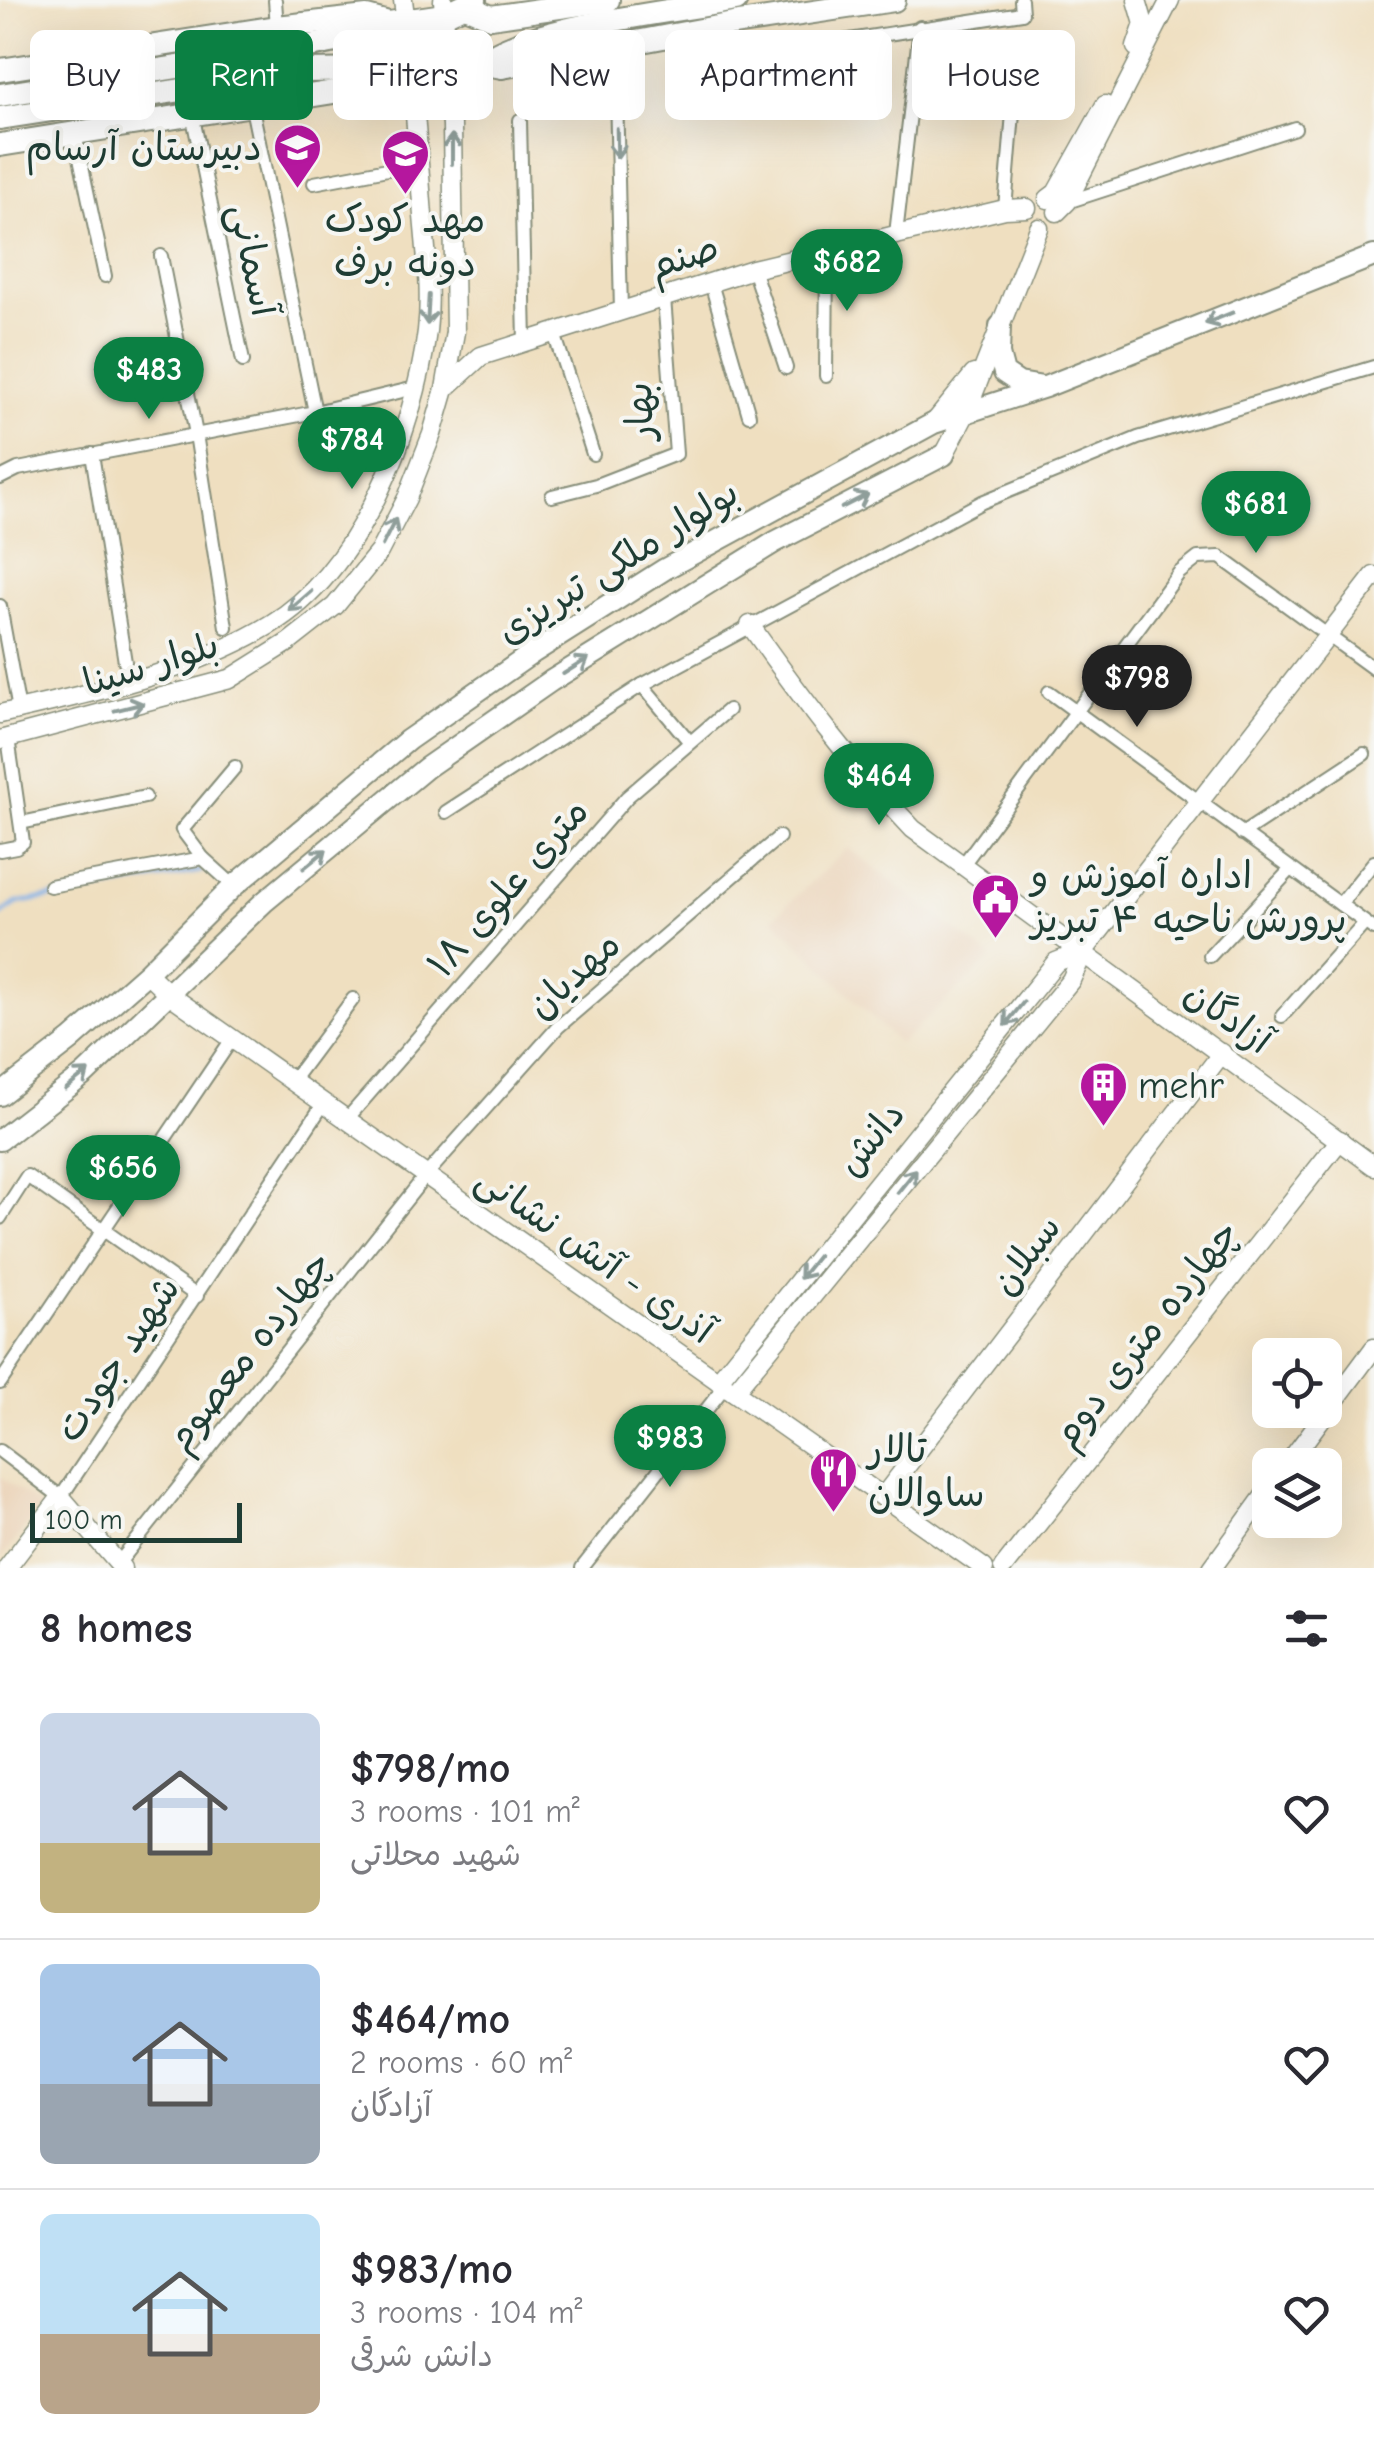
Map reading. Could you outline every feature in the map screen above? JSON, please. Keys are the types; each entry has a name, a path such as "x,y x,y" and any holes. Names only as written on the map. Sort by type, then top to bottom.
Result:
{"highway":[{"path":"0,70 277,27 457,5 491,16 608,0"},
{"path":"493,54 551,34 736,0"},
{"path":"645,40 894,0"},
{"path":"313,45 368,35 399,15"},
{"path":"0,95 175,67"},
{"path":"0,118 175,92"},
{"path":"0,145 175,116"}],"main road":[{"name":"بولوار ملکی تبریزی","path":"0,1095 71,1040 234,886 408,740 534,652 665,569 934,423 1045,387 1374,256"},
{"path":"1253,304 1374,271"},
{"path":"1000,326 998,354 1004,374 1020,383 1045,387"},
{"name":"بولوار ملکی تبریزی","path":"0,1140 85,1074 264,902 426,768 522,701 775,542 944,454"}],"street":[{"path":"275,0 277,27"},
{"path":"892,32 1022,13 1021,0"},
{"path":"1058,205 1056,194 1141,38 1144,24 1138,0"},
{"path":"1169,0 1058,205 1052,224 1040,228 1028,221 1027,208 1034,200 1058,205 1295,128"},
{"name":"بلوار سینا","path":"454,30 457,5"},
{"path":"896,234 920,27"},
{"name":"آسمانی","path":"193,120 243,361"},
{"path":"255,120 315,412"},
{"name":"بلوار سینا","path":"9,712 188,665 273,623 312,590 346,548 376,498 396,453 427,332 429,292 419,163 411,120"},
{"name":"بلوار سینا","path":"4,739 230,679 289,642 335,606 379,552 407,498 445,389 455,326 450,120"},
{"path":"520,120 525,342"},
{"path":"616,120 620,312"},
{"path":"1006,210 1013,120"},
{"path":"75,134 105,276"},
{"path":"314,183 419,163"},
{"name":"صنم","path":"481,356 753,270 896,234 1027,208"},
{"path":"944,454 966,413 1040,228"},
{"path":"826,252 826,376"},
{"path":"160,256 196,434 226,627"},
{"path":"753,270 786,368"},
{"path":"711,283 749,415"},
{"name":"بهار","path":"552,496 676,454 664,298"},
{"path":"445,389 481,356 455,326"},
{"path":"554,333 593,454"},
{"path":"934,423 988,353"},
{"path":"446,812 642,685 982,502 1138,438 1374,367"},
{"path":"0,478 18,469 315,412 415,388"},
{"path":"92,454 126,662"},
{"path":"962,866 1179,573 1198,558 1220,556 1374,669"},
{"name":"دانش","path":"726,1386 1071,980 1084,952 1374,576"},
{"path":"0,606 9,712"},
{"name":"آزادگان","path":"750,626 816,718 912,829 1374,1166"},
{"path":"188,665 197,690"},
{"path":"642,685 689,741"},
{"path":"1048,692 1370,926 1282,1016"},
{"name":"۱۸ متری علوی","path":"346,1119 627,796 728,710"},
{"path":"0,850 22,844 4,739"},
{"path":"1242,834 1364,754"},
{"path":"234,886 183,835 184,823 235,768"},
{"path":"20,823 145,797"},
{"name":"مهدیان","path":"426,1175 558,1027 780,837"},
{"path":"50,886 202,858"},
{"path":"1340,904 1374,862"},
{"path":"1210,956 1290,868"},
{"name":"آذرى - آتش نشانى","path":"146,973 170,995 984,1568"},
{"path":"292,1081 353,999"},
{"path":"0,1382 232,1039"},
{"name":"سبلان","path":"883,1497 1222,1053"},
{"name":"شهید جودت","path":"61,1497 324,1103"},
{"name":"چهارده متری دوم","path":"1003,1568 1340,1140"},
{"name":"چهارده معصوم","path":"120,1566 426,1175"},
{"path":"0,1218 27,1176 198,1296"},
{"path":"1300,1448 1374,1348"},
{"path":"582,1568 726,1386"},
{"path":"0,1450 61,1497 120,1566"},
{"path":"7,1568 61,1497"},
{"path":"1212,1568 1252,1513"}],"shaded area":[{"path":"848,848 992,958 899,1044 773,918"},
{"path":"0,1476 41,1507 0,1560"}],"waterway":[{"path":"0,915 17,903 201,871"}],"place":[{"name":"دبیرستان آرسام","path":"297,190"},
{"name":"مهد کودک دونه برف","path":"405,196"},
{"name":"اداره آموزش و پرورش ناحیه ۴ تبریز","path":"996,940"},
{"name":"mehr","path":"1103,1128"},
{"name":"تالار ساوالان","path":"833,1514"}]}
